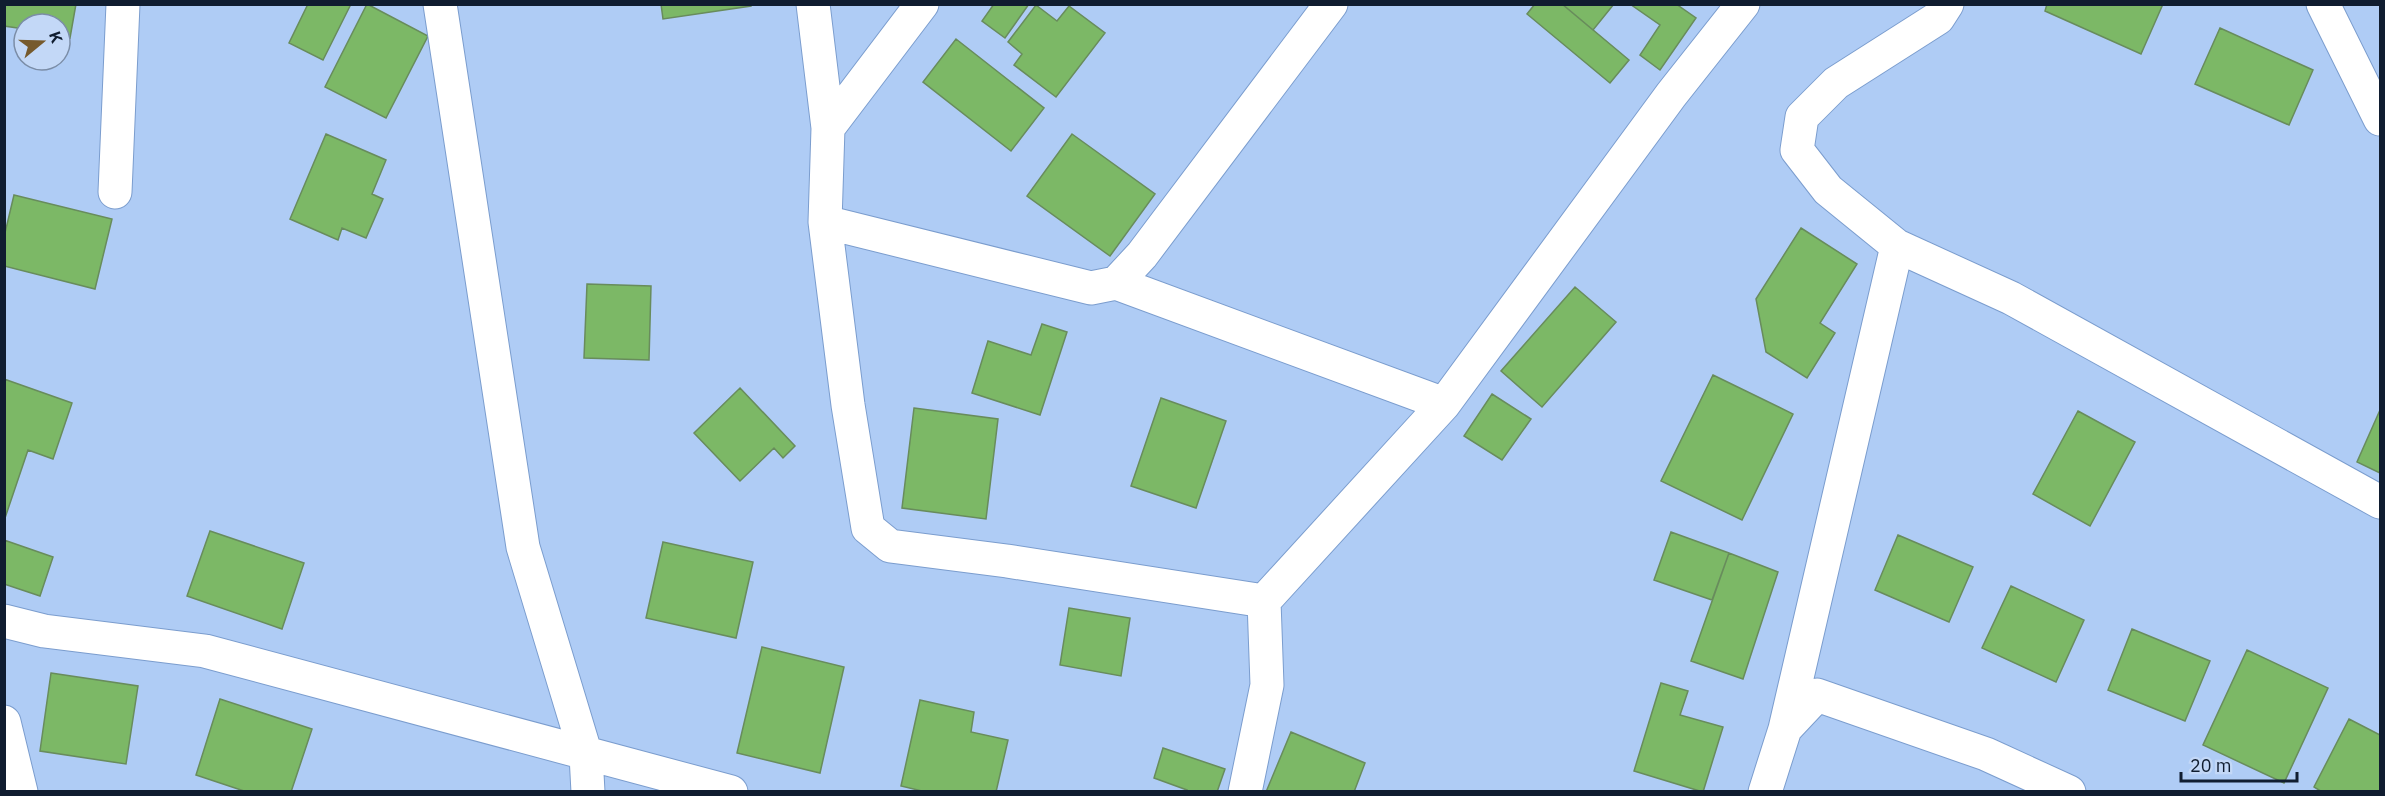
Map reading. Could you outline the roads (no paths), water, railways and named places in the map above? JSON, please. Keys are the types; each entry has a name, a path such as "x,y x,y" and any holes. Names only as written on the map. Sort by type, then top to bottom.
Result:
{"street":[{"path":"115,192 123,4"},
{"path":"440,4 523,547 586,755 588,792"},
{"path":"813,4 828,128 825,222 848,405 868,528 890,546 1007,561 1264,601"},
{"path":"828,128 922,4"},
{"path":"1116,283 1148,247 1331,4"},
{"path":"1245,792 1267,685 1264,601 1444,404 1671,95 1743,4"},
{"path":"1947,4 1938,18 1836,83 1802,117 1797,150 1828,190 1897,246 2011,298 2380,502"},
{"path":"2323,4 2380,119"},
{"path":"825,222 1091,288 1116,283 1444,404"},
{"path":"1765,792 1785,729 1897,246"},
{"path":"4,621 44,631 204,651 730,792"},
{"path":"1785,729 1817,695 1986,753 2069,792"},
{"path":"4,722 21,792"}]}
